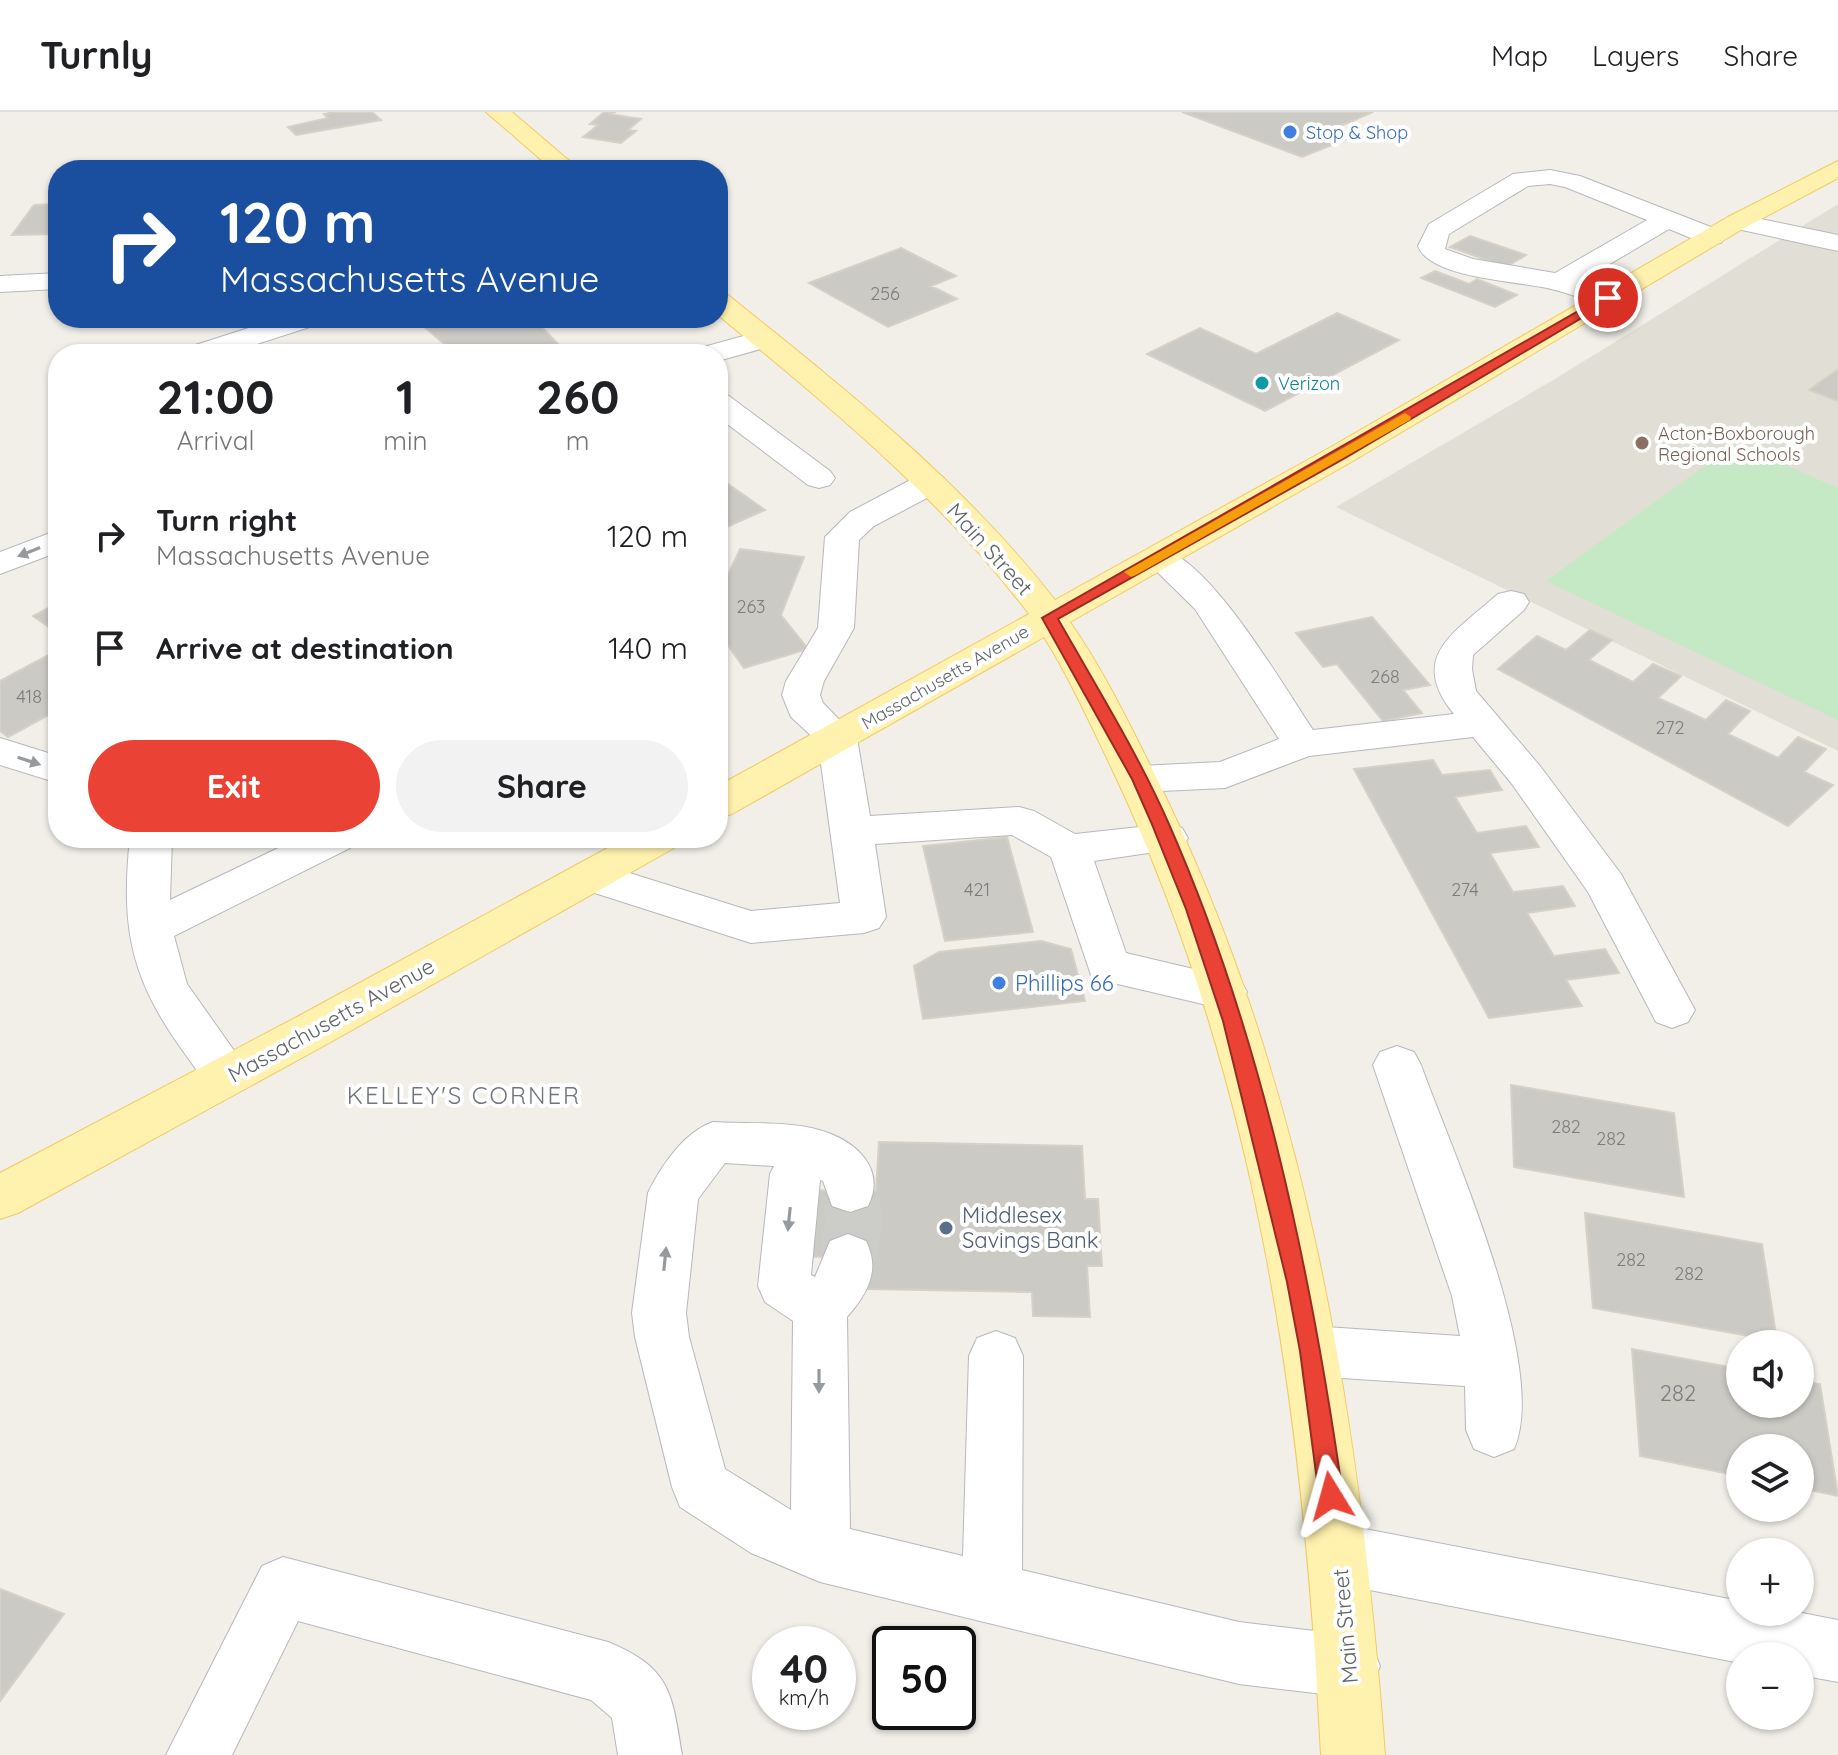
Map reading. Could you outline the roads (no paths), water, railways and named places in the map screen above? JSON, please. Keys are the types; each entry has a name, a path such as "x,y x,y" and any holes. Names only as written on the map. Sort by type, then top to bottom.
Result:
{"main road":[{"path":"498,112 556,160"},
{"name":"Massachusetts Avenue","path":"728,798 1342,454 1724,230 1838,168"},
{"name":"Main Street","path":"728,309 888,441 995,550 1050,618 1140,779 1167,838 1224,992 1246,1064 1285,1223 1311,1351 1339,1554 1353,1755"},
{"name":"Massachusetts Avenue","path":"0,1198 641,848"}],"street":[{"path":"1608,298 1559,282 1467,266 1434,254 1431,246 1438,230 1522,179 1550,177 1571,181 1667,219 1724,230 1838,243"},
{"path":"1559,282 1667,219"},
{"path":"0,284 48,282"},
{"path":"227,344 278,328"},
{"path":"728,349 765,339"},
{"path":"728,410 819,478"},
{"path":"591,876 751,927 864,917 837,738 805,708 801,695 805,681 836,628 840,543 854,524 930,483"},
{"path":"0,564 48,544"},
{"path":"1159,557 1208,602 1302,744"},
{"path":"1511,602 1455,652 1453,669 1458,694 1526,775 1606,885 1672,1010"},
{"path":"1140,779 1225,775 1302,744 1483,723"},
{"path":"0,751 48,767"},
{"path":"852,831 1019,821 1069,849 1167,838"},
{"path":"151,848 152,928 163,982 228,1076"},
{"path":"152,928 315,848"},
{"path":"1069,849 1108,966 1224,992"},
{"path":"1397,1065 1479,1296 1492,1363 1494,1430"},
{"path":"850,1191 847,1170 816,1149 713,1142 673,1193 659,1313 662,1337 701,1487 772,1532 820,1552 1239,1653 1349,1666"},
{"path":"816,1149 795,1174 784,1286 820,1309"},
{"path":"820,1552 820,1309 844,1283 848,1257"},
{"path":"1311,1351 1492,1363"},
{"path":"992,1591 996,1356"},
{"path":"1339,1554 1838,1651"},
{"path":"198,1755 283,1587 608,1673 642,1701 650,1755"}],"tunnel":[{"path":"848,1257 854,1220 850,1191"}],"place":[{"name":"Stop & Shop","path":"1290,132"},
{"name":"Verizon","path":"1262,383"},
{"name":"Acton-Boxborough Regional Schools","path":"1642,443"},
{"name":"Phillips 66","path":"999,983"},
{"name":"Middlesex Savings Bank","path":"946,1228"}],"district":[{"name":"KELLEY'S CORNER","path":"464,1095"}]}
